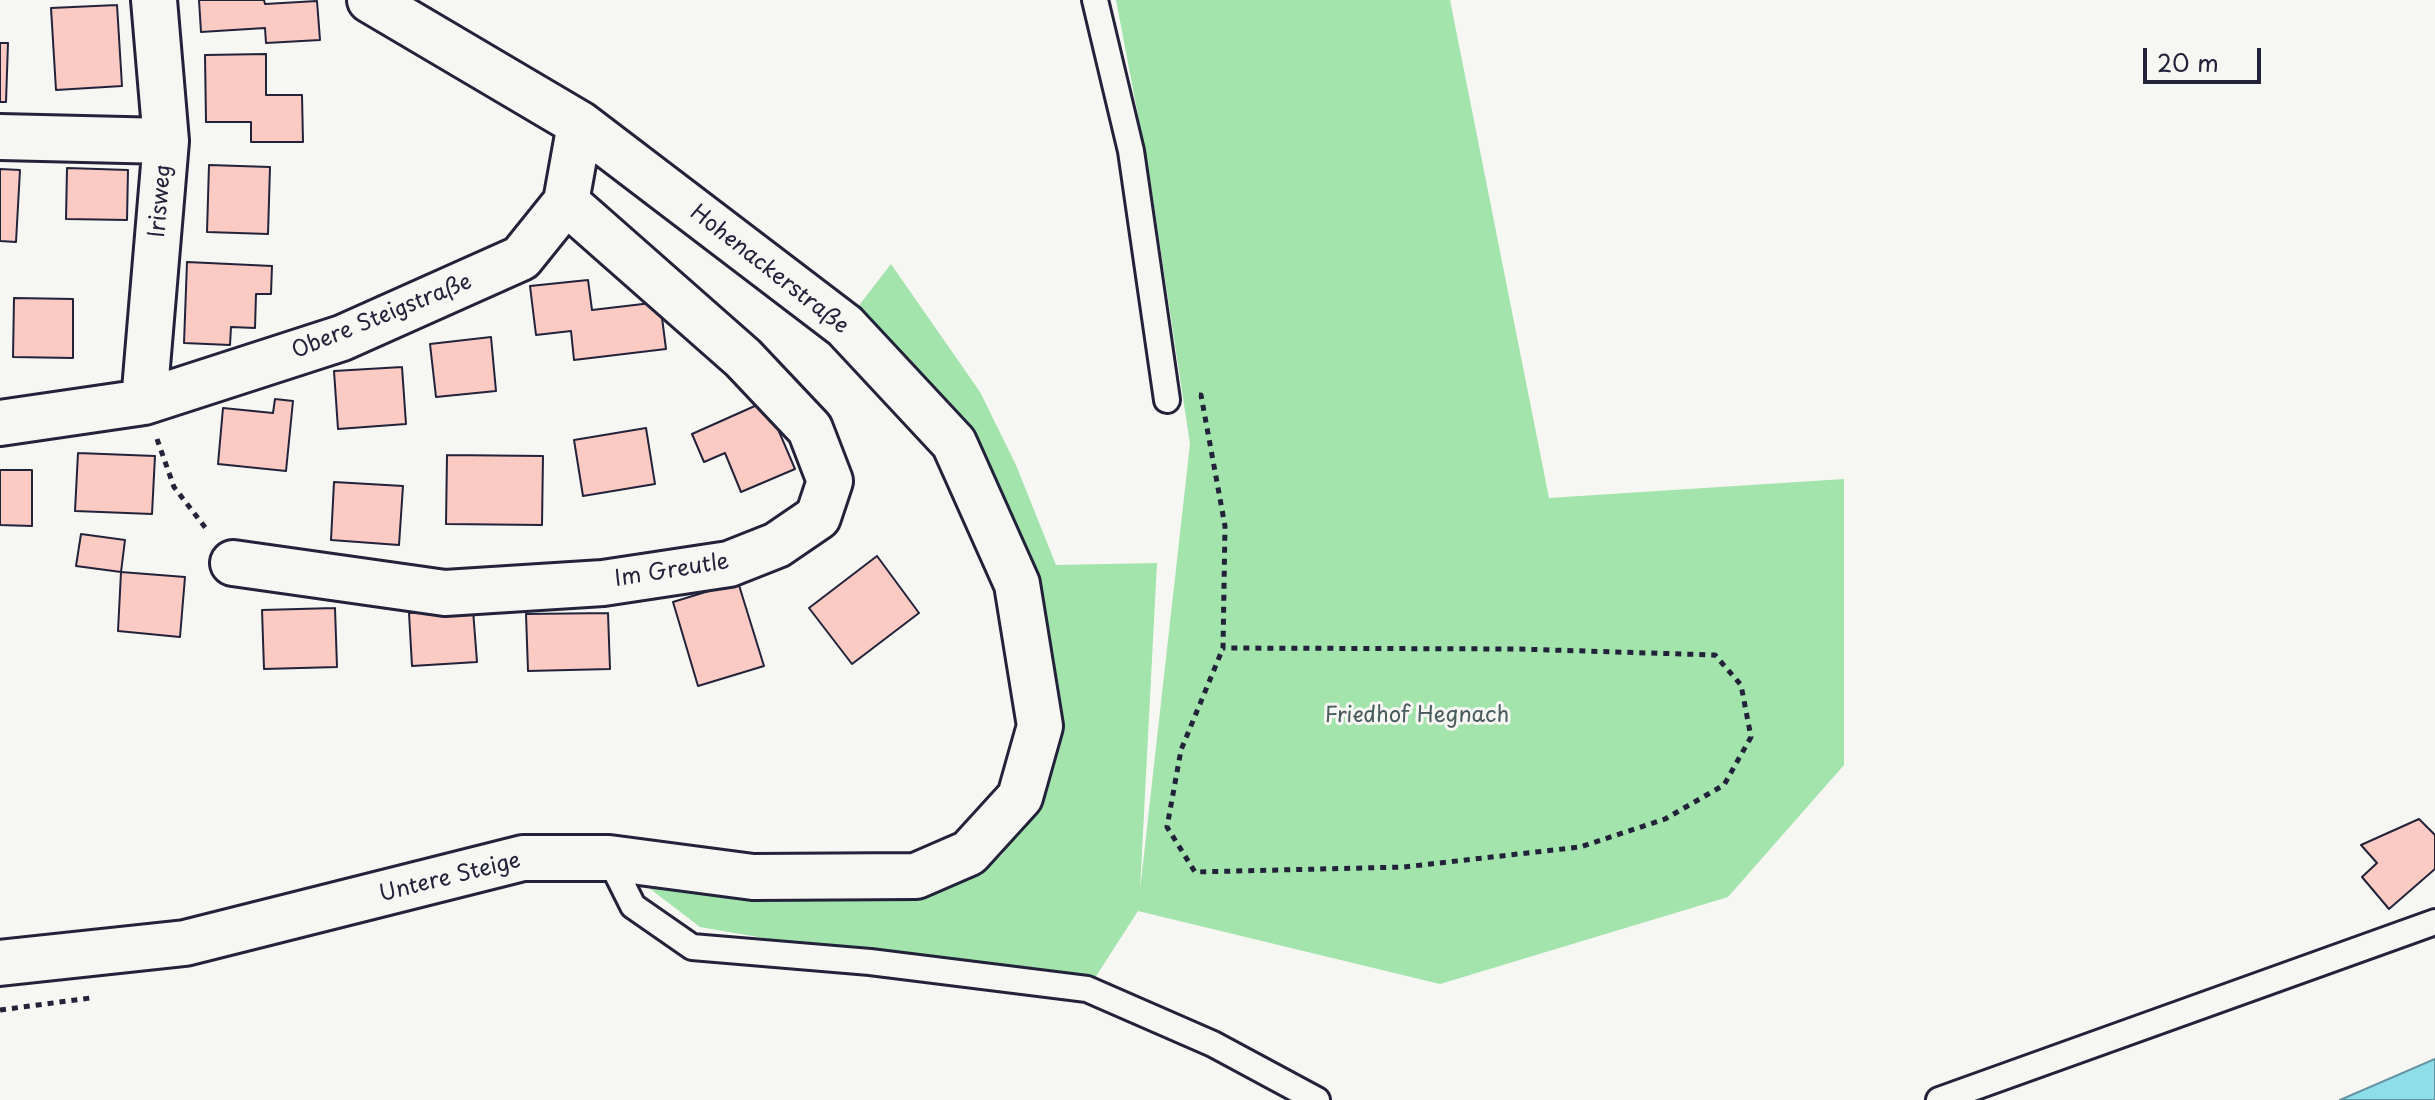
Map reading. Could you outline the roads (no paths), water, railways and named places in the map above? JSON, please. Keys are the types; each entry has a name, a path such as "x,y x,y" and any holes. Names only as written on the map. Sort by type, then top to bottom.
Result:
{"street":[{"name":"Irisweg","path":"144,402 166,141 154,0"},
{"name":"Hohenackerstraße","path":"370,0 580,124 845,326 954,443 1017,584 1040,726 1020,797"},
{"name":"Obere Steigstraße","path":"0,423 144,402 342,338 521,258 566,202 580,124"},
{"path":"0,137 166,141"},
{"name":"Im Greutle","path":"233,563 445,593 603,583 729,564 777,545 818,517 830,481 810,429 743,358 566,202"},
{"name":"Untere Steige","path":"0,963 185,943 523,858 609,858 753,877 916,876 969,853 1020,797"}],"lane":[{"path":"1095,0 1131,151 1167,400"},
{"path":"609,858 633,906 692,947 870,962 1087,989 1213,1044 1317,1100"},
{"path":"1939,1100 2435,922"}],"water":[{"path":"2435,1059 2435,1100 2340,1100"}],"park label":[{"name":"Friedhof Hegnach","path":"1417,716"}]}
